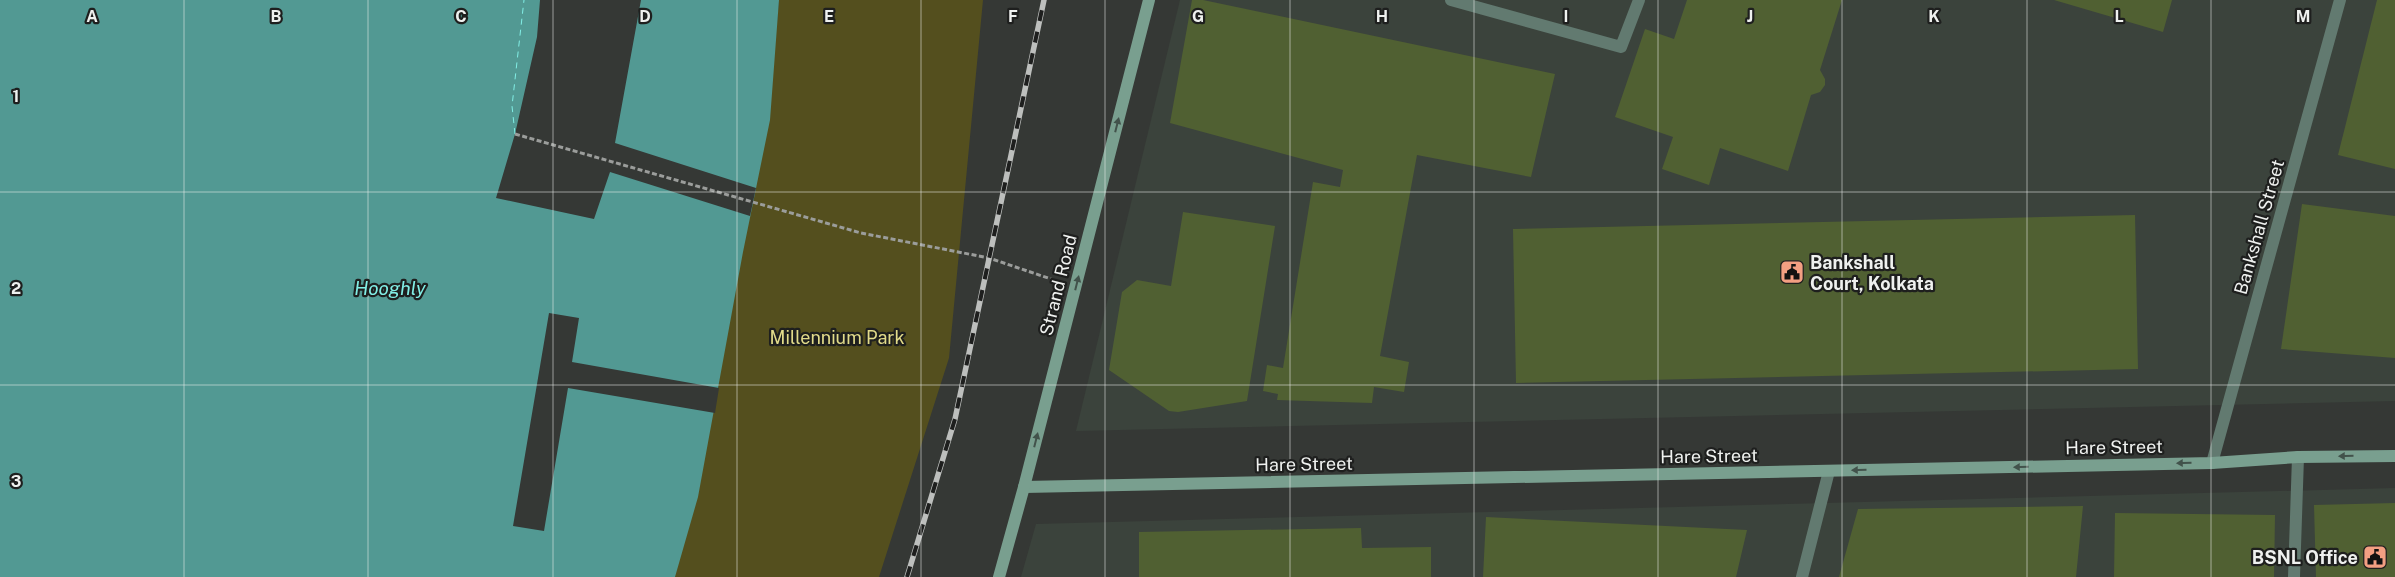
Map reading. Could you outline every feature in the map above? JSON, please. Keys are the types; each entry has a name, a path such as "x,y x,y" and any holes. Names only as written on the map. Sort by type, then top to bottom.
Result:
{"street":[{"name":"Strand Road","path":"999,577 1024,488 1149,0"},
{"path":"1451,0 1621,47 1639,0"},
{"name":"Bankshall Street","path":"2212,463 2340,0"},
{"name":"Hare Street","path":"1024,488 2212,463 2298,457 2395,456"},
{"path":"2294,577 2298,457"},
{"path":"1802,577 1829,471"}],"path":[{"path":"515,134 861,233 989,258 1075,287"}],"shaded area":[{"path":"1180,0 2395,0 2395,401 1076,431"},
{"path":"2395,488 2395,577 1021,577 1036,524"}],"green space":[{"name":"Millennium Park","path":"779,0 983,0 949,358 879,577 661,577 777,22"}],"water":[{"name":"Hooghly","path":"0,0 779,0 770,120 743,252 698,497 675,577 0,577"}],"pier":[{"path":"540,0 641,0 615,143 756,188 750,216 610,172 594,219 496,198 515,134 537,37"},
{"path":"549,313 579,318 572,362 719,388 715,413 568,388 544,531 513,526"}],"building":[{"path":"1192,0 1203,0 1555,74 1531,177 1417,155 1380,356 1409,362 1404,392 1374,387 1372,403 1277,400 1278,394 1263,391 1267,365 1283,368 1313,182 1340,187 1343,170 1170,123"},
{"path":"1687,0 1842,0 1820,70 1825,79 1825,85 1820,92 1811,95 1788,171 1720,148 1709,185 1662,169 1673,137 1615,117 1645,29 1674,39"},
{"path":"2054,0 2172,0 2163,32"},
{"path":"2377,0 2395,0 2395,169 2338,155"},
{"path":"2302,204 2395,216 2395,358 2281,349"},
{"path":"1183,212 1275,226 1247,401 1178,412 1169,411 1109,370 1122,292 1137,280 1171,286"},
{"path":"2135,215 2138,369 1516,383 1513,229"},
{"path":"2395,503 2395,577 2316,577 2314,505"},
{"path":"2083,506 2076,577 1839,577 1858,509"},
{"path":"2115,513 2275,515 2274,577 2114,577"},
{"path":"1486,517 1747,530 1736,577 1483,577"},
{"path":"1361,528 1362,548 1431,547 1431,577 1139,577 1139,532"}],"ferry route":[{"path":"515,134 512,106 524,0"}],"railway":[{"path":"907,577 955,419 1044,0"}],"place":[{"name":"Bankshall Court, Kolkata","path":"1792,272"},
{"name":"BSNL Office","path":"2375,557"}]}
